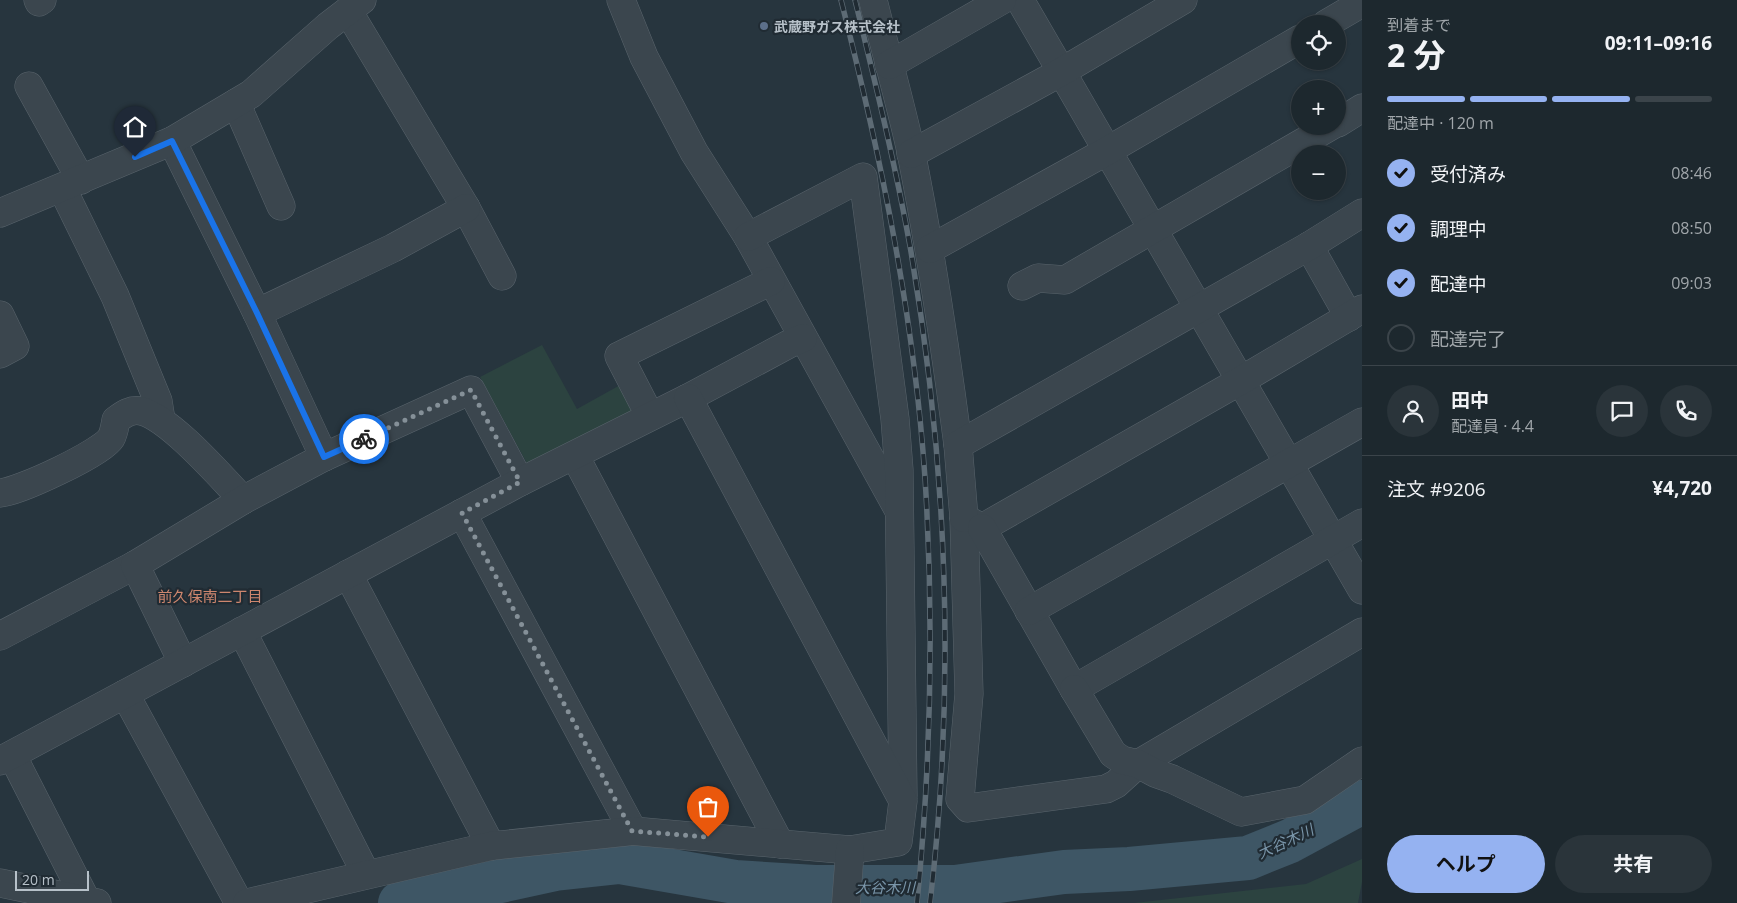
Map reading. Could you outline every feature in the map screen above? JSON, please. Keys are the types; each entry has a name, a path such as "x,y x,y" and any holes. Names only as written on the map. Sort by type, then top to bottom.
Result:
{"street":[{"path":"38,0 39,2 42,0"},
{"path":"621,0 644,56 694,152 748,236 900,512"},
{"path":"873,0 911,154 930,249 945,343 958,445 973,523 969,694 960,799 968,808 1106,789 1124,777 1138,764 1362,632"},
{"path":"889,65 1002,0"},
{"path":"1020,0 1362,590"},
{"path":"911,154 1061,72 1183,0"},
{"path":"1341,15 1362,3"},
{"path":"0,213 172,141 251,94 355,5 502,276"},
{"path":"930,249 1107,151 1291,44"},
{"path":"29,86 72,184 118,305 158,401 160,420"},
{"path":"236,103 281,206"},
{"path":"1346,118 1362,108"},
{"path":"1022,286 1038,278 1065,280 1316,135"},
{"path":"172,141 257,313 324,457"},
{"path":"247,903 491,846 632,831 850,850 898,842 903,801 900,512 895,419 863,177 748,236"},
{"path":"257,313 393,248 466,208"},
{"path":"958,445 1309,246 1362,213"},
{"path":"973,523 1240,381 1355,313 1309,246"},
{"path":"650,416 619,356 771,280"},
{"path":"0,315 16,346 0,354"},
{"path":"92,902 6,758 520,482 575,456 803,338"},
{"path":"0,636 135,565 243,500 324,457 471,390 520,482"},
{"path":"688,398 903,801"},
{"path":"0,493 5,493 46,476 102,448 111,438 116,420 129,411 140,411 160,420 204,459 243,500"},
{"path":"1029,611 1362,422"},
{"path":"575,456 780,844"},
{"path":"462,513 632,831"},
{"path":"973,523 1029,611 1113,754 1122,760 1138,764 1241,812 1305,800 1362,761"},
{"path":"1074,689 1362,523"},
{"path":"135,565 183,663"},
{"path":"348,574 491,846"},
{"path":"242,632 366,874"},
{"path":"125,694 239,903"},
{"path":"846,903 850,850"},
{"path":"0,883 92,902"}],"green space":[{"path":"542,345 577,409 622,384 634,411 529,467 480,377"},
{"path":"1362,859 1362,882 1358,903 1134,903 1306,884"}],"waterway":[{"name":"大谷木川","path":"400,903 555,869 620,862 735,882 815,887 955,887 1064,872 1129,869 1248,858 1290,841 1362,802"}],"railway":[{"path":"841,0 856,59 894,237 913,357 920,417 930,584 930,690 922,850 917,903"},
{"path":"855,0 891,153 910,246 923,327 939,491 944,574 945,656 943,739 930,903"}],"way so far":[{"path":"364,439 471,390 520,482 462,513 632,831 708,837"}],"place":[{"name":"武蔵野ガス株式会社","path":"764,26"}],"district":[{"name":"前久保南二丁目","path":"210,596"}],"route":[{"path":"135,157 172,141 257,313 324,457 364,439"}]}
